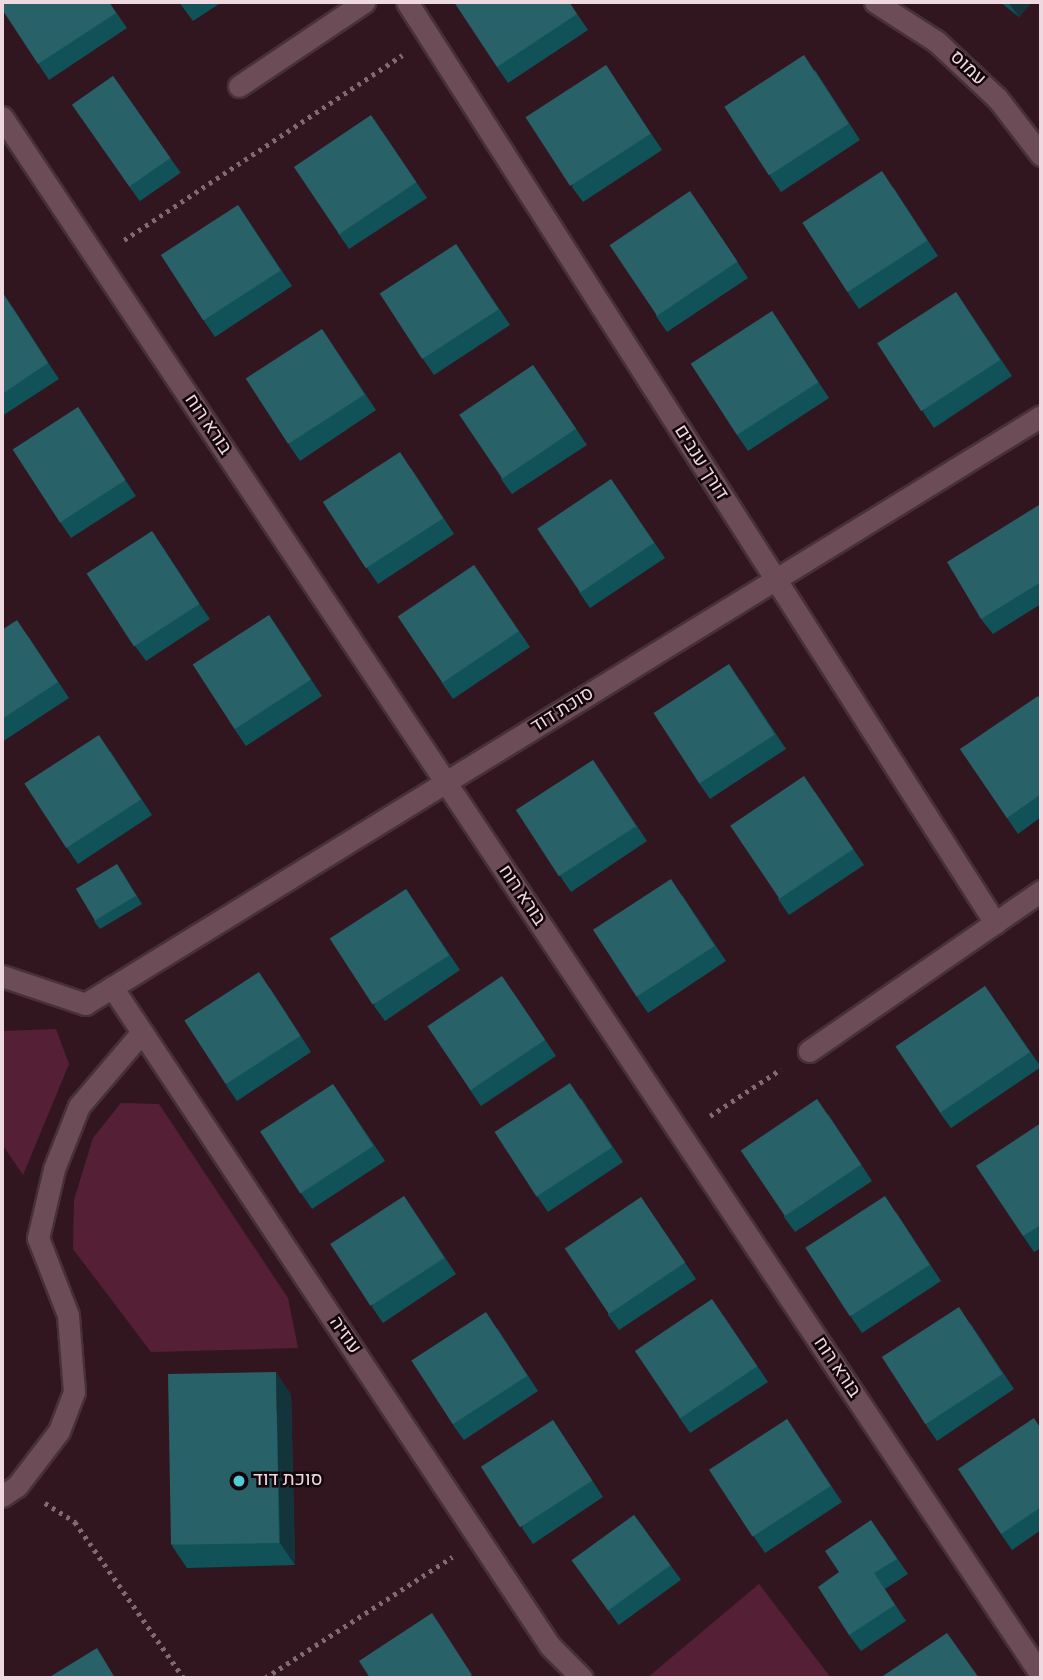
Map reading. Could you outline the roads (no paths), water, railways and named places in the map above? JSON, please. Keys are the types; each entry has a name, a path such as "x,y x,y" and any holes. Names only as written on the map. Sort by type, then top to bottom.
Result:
{"street":[{"path":"239,86 364,2"},
{"name":"דורך ענבים","path":"407,2 995,923"},
{"name":"עמוס","path":"875,2 936,41 997,98 1041,155"},
{"name":"בורא רוח","path":"2,117 1041,1675"},
{"name":"סוכת דוד","path":"2,976 85,1004 1041,416"},
{"path":"808,1051 1041,891"},
{"name":"עוזיה","path":"112,987 550,1646 582,1678"},
{"path":"9,1491 59,1431 74,1392 68,1315 38,1238 54,1169 79,1106 142,1032"}],"place":[{"name":"סוכת דוד","path":"239,1481"}]}
